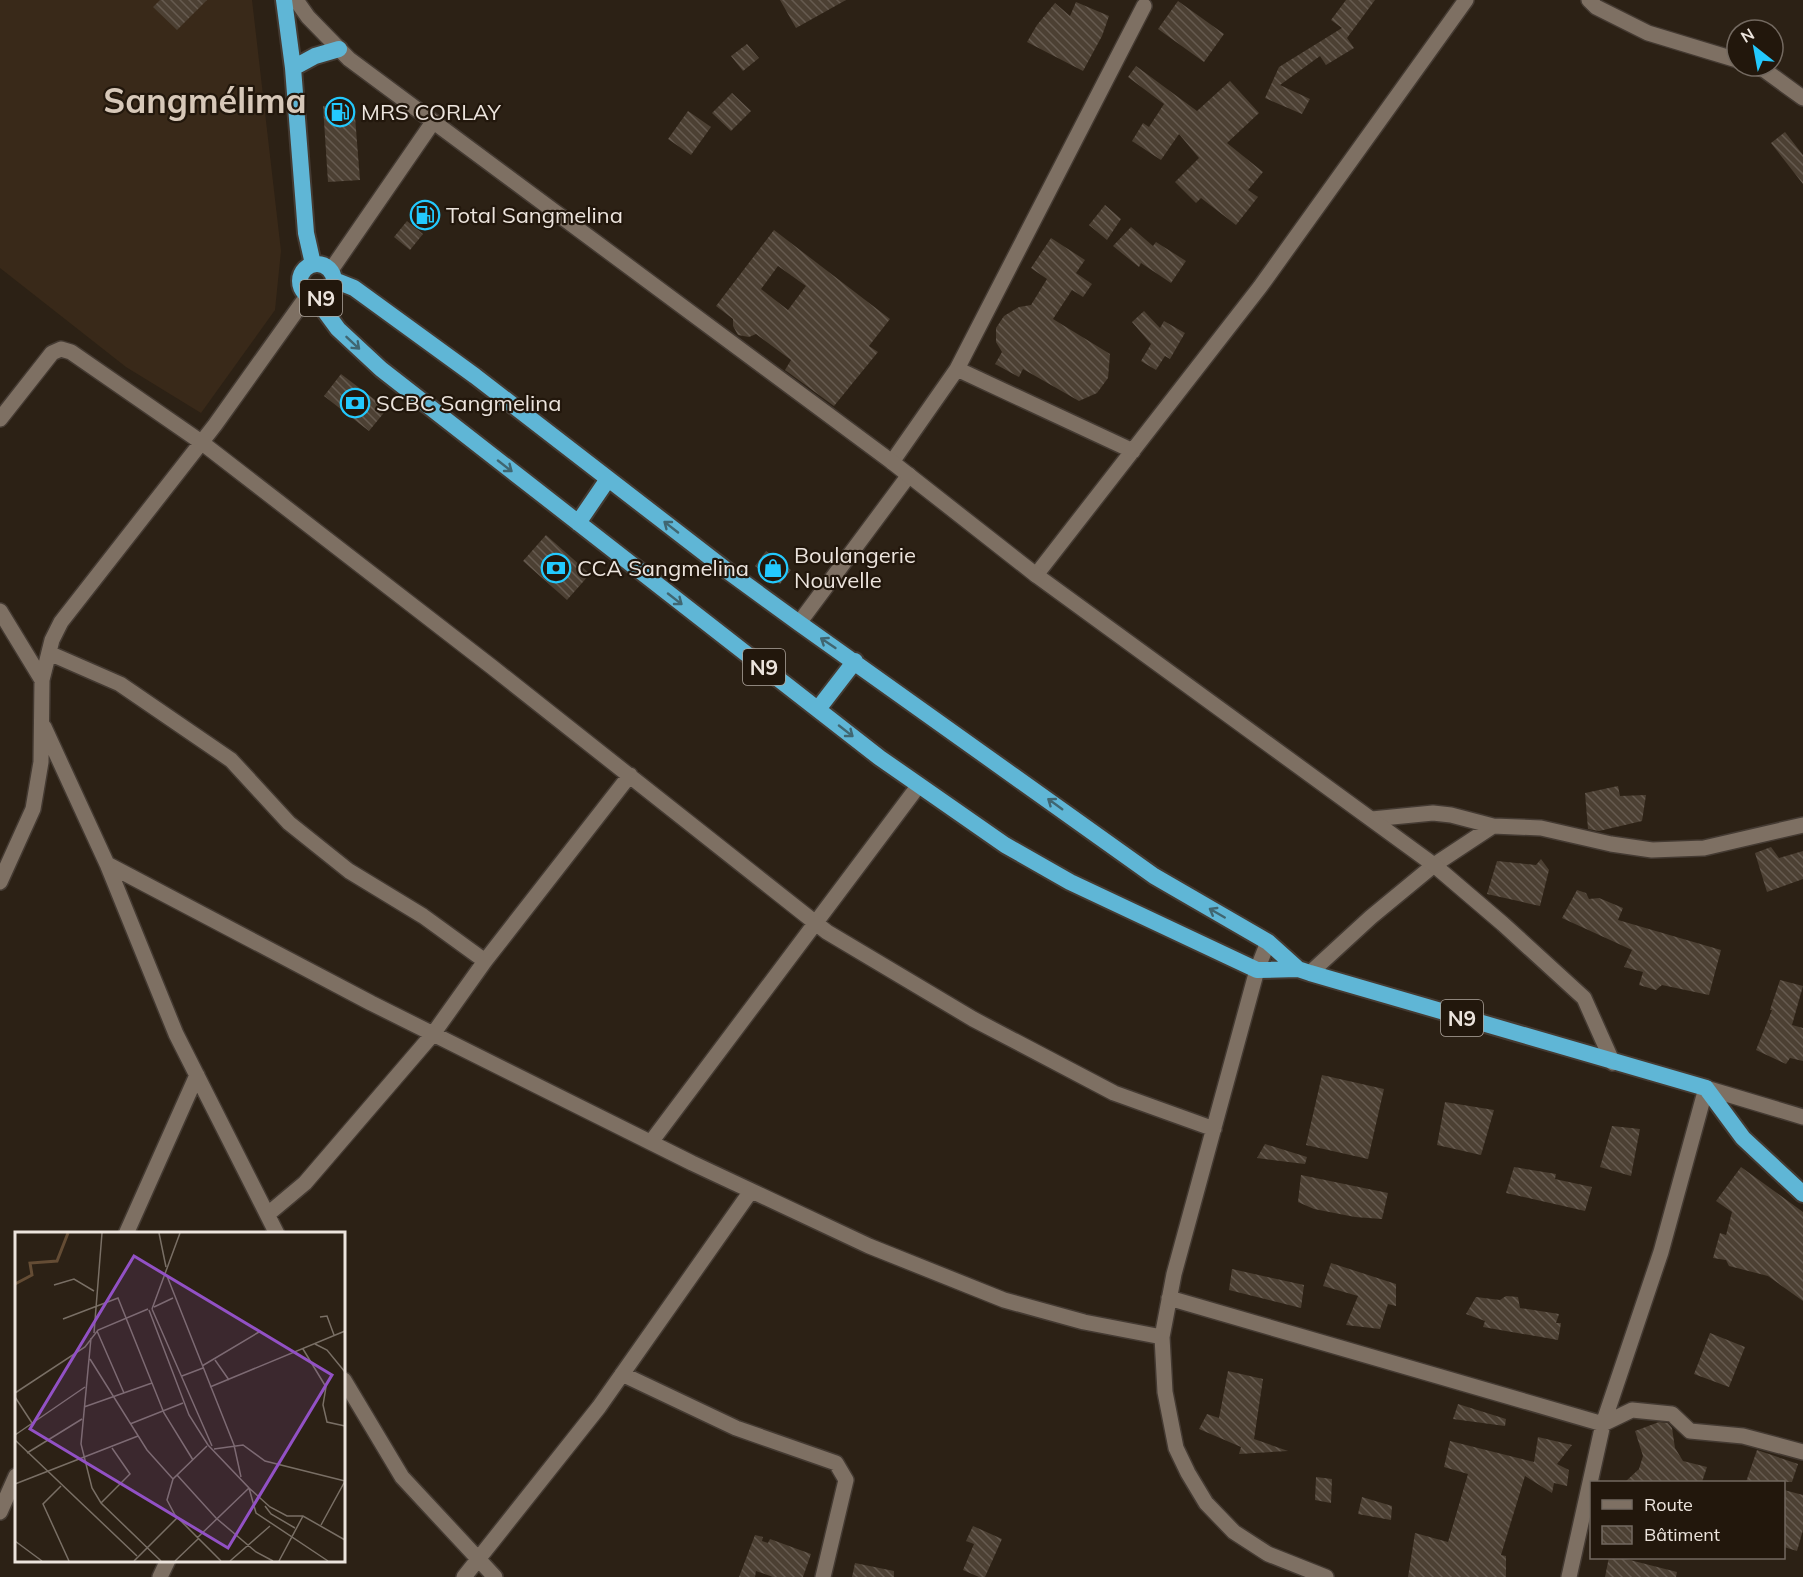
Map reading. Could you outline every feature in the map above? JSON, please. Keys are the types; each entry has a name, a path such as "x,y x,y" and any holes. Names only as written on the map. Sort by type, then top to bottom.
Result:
{"highway":[{"name":"N9","path":"284,0 293,68 306,233 313,264"},
{"path":"293,68 315,56 339,49"},
{"name":"N9","path":"1304,971 1268,942 1154,876 799,623 475,376 333,275 326,266 313,264 302,272 300,278 302,291 311,297 338,329 381,369 880,758 1005,845 1070,882 1257,970 1304,971 1613,1063 1706,1088"},
{"name":"N9","path":"311,297 323,298 330,293 333,275"},
{"path":"578,523 608,479"},
{"path":"818,709 855,661"},
{"path":"1706,1088 1743,1138 1803,1194"}],"street":[{"path":"296,0 308,17 349,59 892,462 1036,575 1434,865 1584,998 1613,1063"},
{"path":"1036,575 1260,287 1466,0"},
{"path":"1589,0 1596,7 1648,33 1725,56"},
{"path":"892,462 957,369 1144,6"},
{"path":"1775,78 1803,98"},
{"path":"333,275 433,122"},
{"path":"0,882 33,809 41,762 42,680 52,640 61,622 311,297"},
{"path":"0,419 52,353 61,349 71,352 201,442 828,932 973,1019 1114,1093 1214,1129"},
{"path":"957,369 1133,451"},
{"path":"799,623 909,476"},
{"path":"0,611 42,680"},
{"path":"49,653 120,684 231,760 289,823 349,872 423,916 485,962"},
{"path":"41,721 107,864 176,1034 277,1232"},
{"path":"268,1214 305,1183 433,1034 485,962 630,775"},
{"path":"651,1142 919,785"},
{"path":"1372,819 1433,813 1451,815 1493,826 1541,828 1611,844 1652,850 1704,848 1803,825"},
{"path":"1304,971 1434,865 1493,826"},
{"path":"107,864 433,1034 751,1191 869,1246 1004,1300 1084,1322 1162,1337"},
{"path":"1268,942 1257,970 1169,1299 1162,1337 1165,1392 1176,1448 1206,1503 1234,1532 1268,1554 1326,1577"},
{"path":"126,1232 197,1075"},
{"path":"1590,1481 1603,1424 1661,1252 1706,1088 1803,1117"},
{"path":"464,1577 599,1407 751,1191"},
{"path":"1169,1299 1603,1424 1632,1410 1672,1414 1690,1431 1743,1436 1803,1452"},
{"path":"622,1374 736,1428 836,1463 846,1480 823,1577"},
{"path":"345,1382 402,1477 495,1577"},
{"path":"0,1512 15,1478"},
{"path":"1569,1577 1590,1482"},
{"path":"160,1577 167,1562"}],"shaded area":[{"path":"0,0 252,0 281,251 275,310 201,413 126,367 0,268"}],"building":[{"path":"160,0 207,0 177,30 153,7"},
{"path":"780,0 846,0 796,28"},
{"path":"1346,0 1375,0 1347,38 1354,48 1326,65 1320,56 1280,85 1310,99 1302,114 1265,98 1279,67 1342,28 1331,20"},
{"path":"1178,1 1224,34 1204,62 1158,29"},
{"path":"1076,2 1109,16 1102,36 1083,71 1027,42 1055,3 1070,16"},
{"path":"747,44 759,58 743,71 731,56"},
{"path":"1136,66 1197,111 1230,81 1259,113 1227,143 1263,172 1248,190 1258,197 1236,225 1201,198 1196,203 1175,182 1199,158 1179,134 1161,160 1132,141 1143,123 1149,127 1164,104 1128,77"},
{"path":"732,93 751,111 731,131 712,113"},
{"path":"354,104 360,180 328,182 323,106"},
{"path":"688,111 711,127 691,155 668,139"},
{"path":"1785,132 1803,155 1803,184 1771,143"},
{"path":"1105,205 1121,219 1107,240 1089,225"},
{"path":"407,221 423,234 410,250 394,237"},
{"path":"1131,227 1153,246 1156,242 1186,261 1171,283 1141,263 1139,267 1113,246"},
{"path":"774,230 890,319 869,346 878,352 834,406 785,370 791,360 756,334 749,337 738,335 733,326 733,319 716,306","holes":["778,266 806,286 788,310 761,289"]},
{"path":"1051,238 1085,260 1076,273 1092,284 1083,297 1072,290 1053,319 1110,354 1108,378 1097,393 1079,401 1023,369 1019,377 995,364 1002,352 996,342 996,328 1004,316 1019,307 1031,305 1047,279 1031,268"},
{"path":"1144,311 1160,328 1164,321 1185,333 1170,359 1165,356 1156,370 1141,361 1151,344 1132,322"},
{"name":"SCBC Sangmelina","path":"341,374 387,409 369,431 324,396"},
{"name":"CCA Sangmelina","path":"546,535 590,574 567,600 523,561"},
{"name":"Boulangerie Nouvelle","path":"766,551 791,570 780,584 755,566"},
{"path":"1618,786 1620,796 1646,795 1642,821 1599,831 1588,829 1585,793"},
{"path":"1771,847 1779,858 1803,851 1803,879 1767,892 1755,853"},
{"path":"1541,859 1549,870 1540,906 1487,894 1497,861 1536,865"},
{"path":"1577,890 1586,893 1589,899 1599,898 1623,908 1618,920 1721,950 1709,995 1662,985 1656,990 1639,985 1643,972 1624,967 1632,950 1562,918"},
{"path":"1780,980 1803,986 1792,1025 1803,1028 1803,1061 1790,1058 1786,1064 1756,1050 1772,1010 1770,1010"},
{"path":"1322,1075 1384,1089 1368,1159 1306,1145"},
{"path":"1445,1102 1494,1110 1481,1155 1437,1145"},
{"path":"1612,1126 1640,1129 1631,1176 1600,1167"},
{"path":"1265,1144 1307,1157 1305,1164 1257,1158"},
{"path":"1514,1167 1556,1174 1555,1179 1592,1187 1585,1211 1506,1193"},
{"path":"1741,1167 1803,1212 1803,1301 1768,1276 1729,1266 1726,1260 1713,1258 1720,1233 1726,1235 1732,1212 1716,1201"},
{"path":"1301,1175 1388,1193 1382,1219 1355,1217 1314,1209 1298,1202"},
{"path":"1331,1263 1396,1284 1396,1306 1388,1304 1380,1329 1346,1325 1358,1296 1323,1286"},
{"path":"1232,1269 1304,1285 1301,1308 1229,1290"},
{"path":"1506,1296 1518,1297 1520,1308 1559,1314 1556,1323 1561,1323 1558,1340 1483,1327 1485,1321 1466,1314 1476,1297 1500,1300"},
{"path":"1710,1333 1745,1347 1729,1387 1694,1374"},
{"path":"1228,1371 1263,1379 1254,1439 1288,1451 1239,1454 1241,1447 1199,1429 1207,1414 1219,1418"},
{"path":"1458,1404 1506,1419 1505,1426 1453,1419"},
{"path":"1659,1422 1668,1423 1672,1428 1675,1448 1683,1461 1707,1467 1702,1481 1626,1481 1639,1469 1643,1456 1635,1431"},
{"path":"1538,1437 1572,1445 1557,1464 1569,1470 1567,1486 1554,1483 1552,1493 1525,1476 1501,1555 1506,1556 1506,1577 1408,1577 1415,1533 1448,1542 1468,1474 1444,1467 1450,1441 1534,1462"},
{"path":"1757,1450 1798,1464 1792,1482 1746,1481"},
{"path":"1316,1477 1332,1479 1331,1503 1315,1500"},
{"path":"1785,1490 1803,1495 1803,1530 1797,1551 1785,1547"},
{"path":"1362,1497 1392,1506 1391,1520 1358,1514"},
{"path":"973,1526 1002,1539 985,1577 979,1577 963,1570 974,1544 966,1541"},
{"path":"755,1535 763,1537 762,1541 768,1543 770,1539 811,1554 803,1577 773,1577 756,1571 755,1577 739,1577"},
{"path":"1609,1559 1626,1559 1677,1572 1676,1577 1605,1577"},
{"path":"855,1563 894,1571 894,1577 852,1577"}],"place":[{"name":"MRS CORLAY","path":"340,112"},
{"name":"Total Sangmelina","path":"425,215"},
{"name":"SCBC Sangmelina","path":"355,403"},
{"name":"CCA Sangmelina","path":"556,568"},
{"name":"Boulangerie Nouvelle","path":"773,568"}],"district":[{"name":"Sangmélima","path":"205,100"}]}
